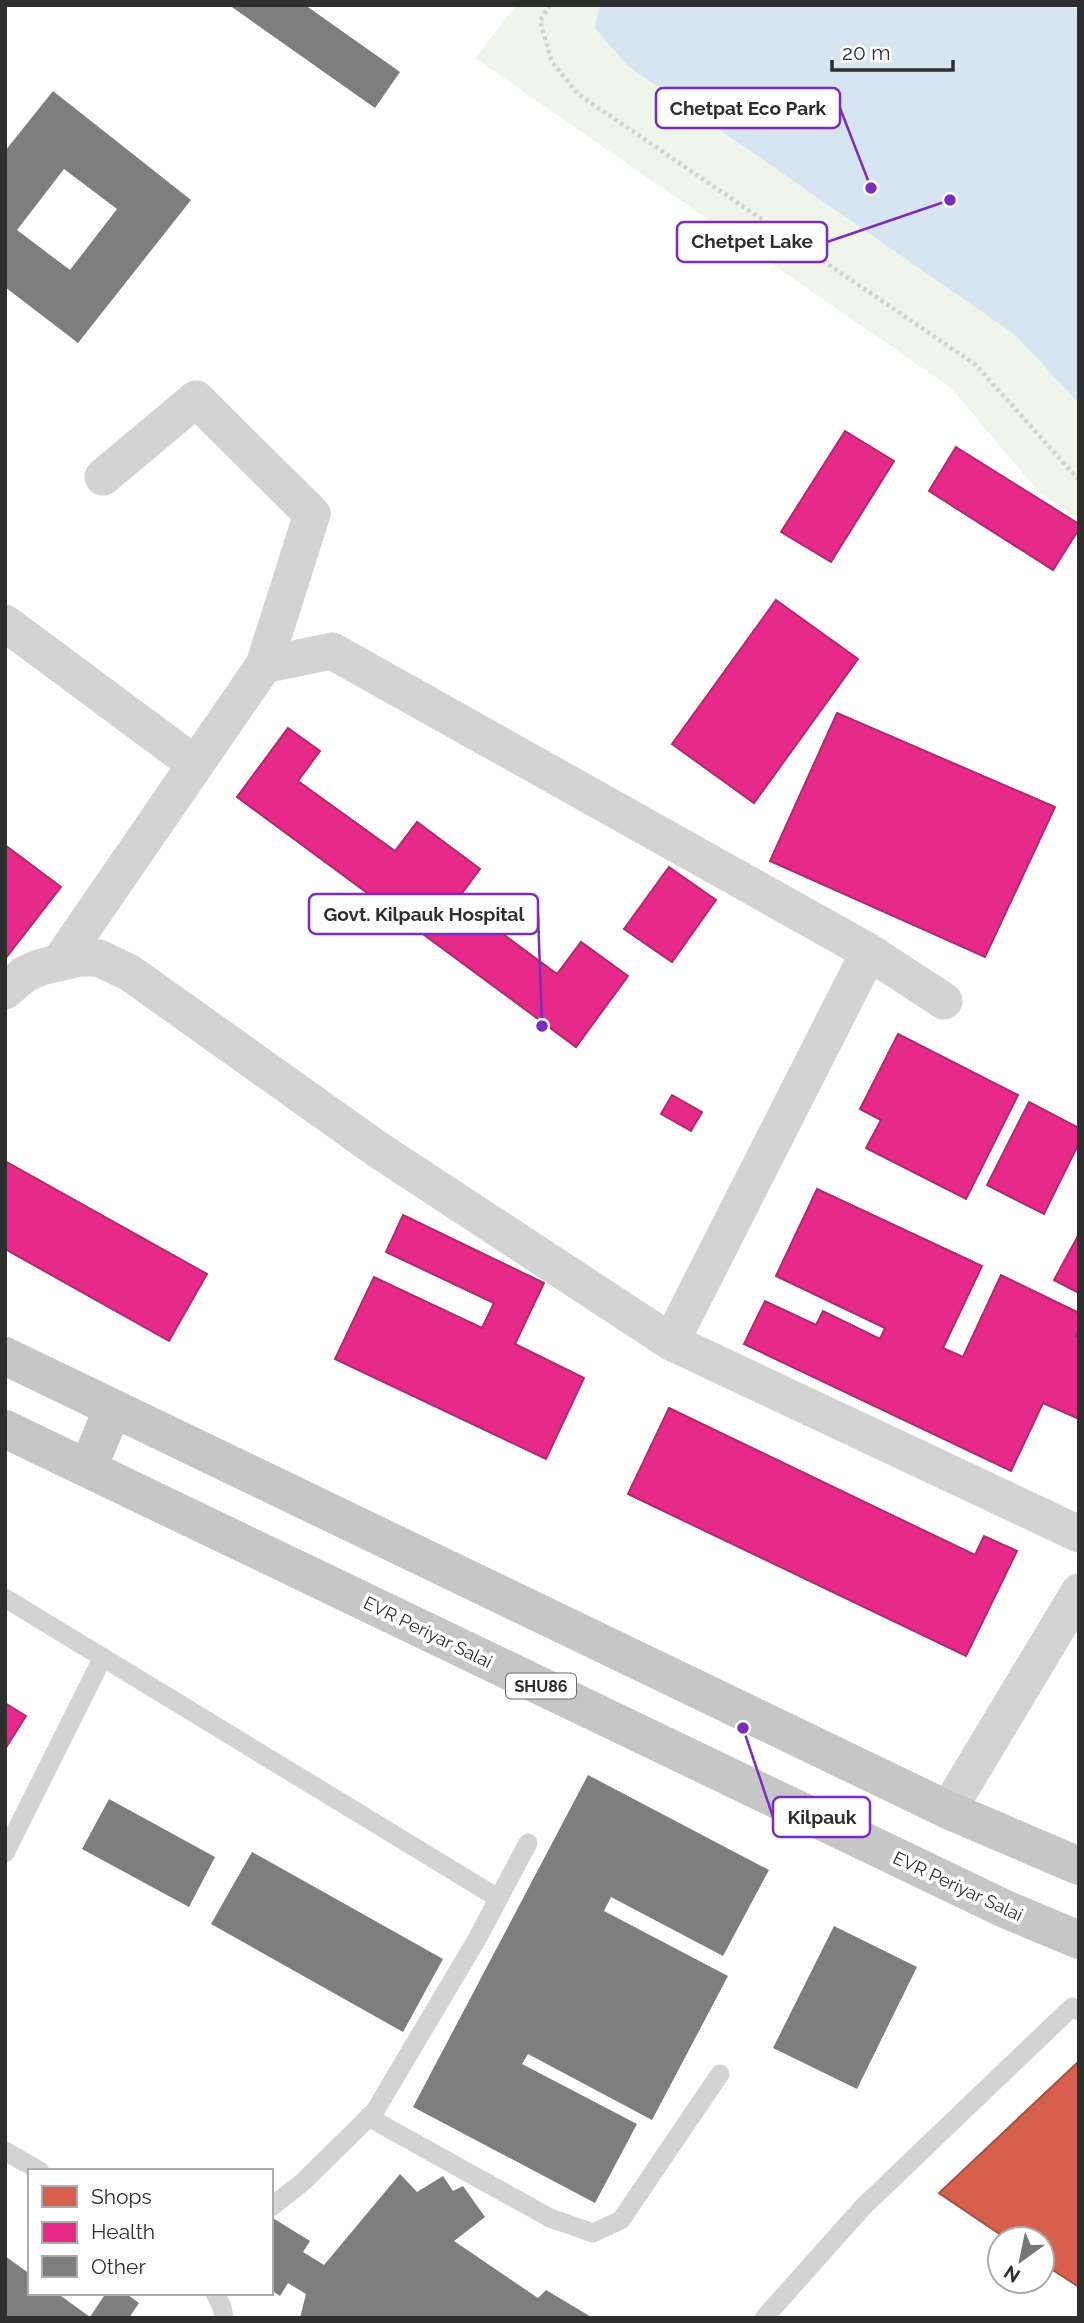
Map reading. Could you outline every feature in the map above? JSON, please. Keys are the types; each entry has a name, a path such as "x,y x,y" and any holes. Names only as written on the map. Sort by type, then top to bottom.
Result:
{"main road":[{"path":"5,1356 948,1810 1076,1857"},
{"path":"88,1468 113,1408"},
{"name":"EVR Periyar Salai","path":"5,1429 1005,1909 1079,1940"}],"street":[{"path":"60,963 264,665 313,514 196,399 103,477"},
{"path":"5,623 195,764"},
{"path":"264,665 332,651 869,951 944,1001"},
{"path":"671,1342 869,951"},
{"path":"5,991 25,974 41,967 80,958 99,958 130,973 377,1149 671,1342 1079,1534"},
{"path":"948,1810 1079,1591"}],"lane":[{"path":"5,1598 498,1898"},
{"path":"5,1853 103,1657"},
{"path":"273,2205 303,2182 375,2111 470,1951 528,1843"},
{"path":"764,2318 863,2207 1072,2007 1079,2011"},
{"path":"368,2117 550,2218 593,2233 621,2220 720,2074"},
{"path":"5,2151 36,2169"},
{"path":"216,2295 224,2318"}],"path":[{"path":"550,5 540,21 552,62 578,94 976,365 1079,480"}],"shaded area":[{"path":"517,5 1079,5 1079,520 1037,490 951,388 475,58"}],"water":[{"path":"600,5 1067,5 1079,10 1079,403 1014,334 628,66 595,28"}],"building: Shops":[{"path":"1079,2061 1079,2287 1056,2272 1056,2225 986,2225 939,2193"}],"building: Health":[{"path":"845,431 894,461 831,562 781,532"},
{"path":"956,447 1079,524 1079,529 1053,570 929,491"},
{"path":"776,600 858,659 754,803 672,744"},
{"path":"837,713 1055,807 985,957 770,861"},
{"path":"288,728 320,751 298,781 395,851 417,822 480,869 457,900 557,974 581,942 628,976 576,1047 237,797"},
{"path":"5,845 61,887 5,959"},
{"path":"669,867 716,900 672,962 624,929"},
{"path":"898,1034 1018,1095 966,1199 866,1148 881,1120 860,1109"},
{"path":"672,1095 702,1112 691,1131 661,1114"},
{"path":"1029,1102 1079,1128 1079,1143 1044,1214 987,1185"},
{"path":"5,1161 207,1274 169,1341 5,1249"},
{"path":"817,1189 982,1266 943,1348 963,1357 1001,1275 1079,1313 1076,1336 1079,1337 1079,1419 1043,1403 1011,1471 744,1344 765,1301 816,1325 823,1311 880,1339 885,1328 776,1276"},
{"path":"403,1215 544,1283 515,1344 584,1378 546,1459 335,1359 374,1277 482,1328 494,1303 386,1252"},
{"path":"1079,1234 1079,1293 1054,1280"},
{"path":"669,1408 975,1555 984,1536 1017,1551 966,1656 628,1494"},
{"path":"5,1703 26,1716 5,1749"}],"building: Other":[{"path":"229,5 305,5 400,72 375,108"},
{"path":"53,91 191,200 78,343 5,287 5,151","holes":["64,169 117,209 70,270 17,230"]},
{"path":"588,1775 769,1870 723,1956 611,1897 604,1911 728,1976 652,2120 528,2054 522,2064 637,2124 595,2203 413,2107"},
{"path":"109,1799 215,1857 189,1907 82,1849"},
{"path":"252,1852 443,1959 403,2032 211,1924"},
{"path":"834,1926 917,1967 857,2089 773,2048"},
{"path":"400,2174 417,2192 443,2176 453,2191 463,2186 485,2217 454,2241 538,2298 546,2290 593,2318 300,2318 306,2294 288,2283 280,2296 273,2291 273,2218 310,2241 303,2252 324,2265"},
{"path":"5,2256 28,2273 28,2295 60,2295 90,2317 105,2295 128,2295 139,2303 129,2318 5,2318"}],"place":[{"name":"Chetpat Eco Park","path":"871,188"},
{"name":"Chetpet Lake","path":"950,200"},
{"name":"Govt. Kilpauk Hospital","path":"542,1026"},
{"name":"Kilpauk","path":"743,1728"}]}
